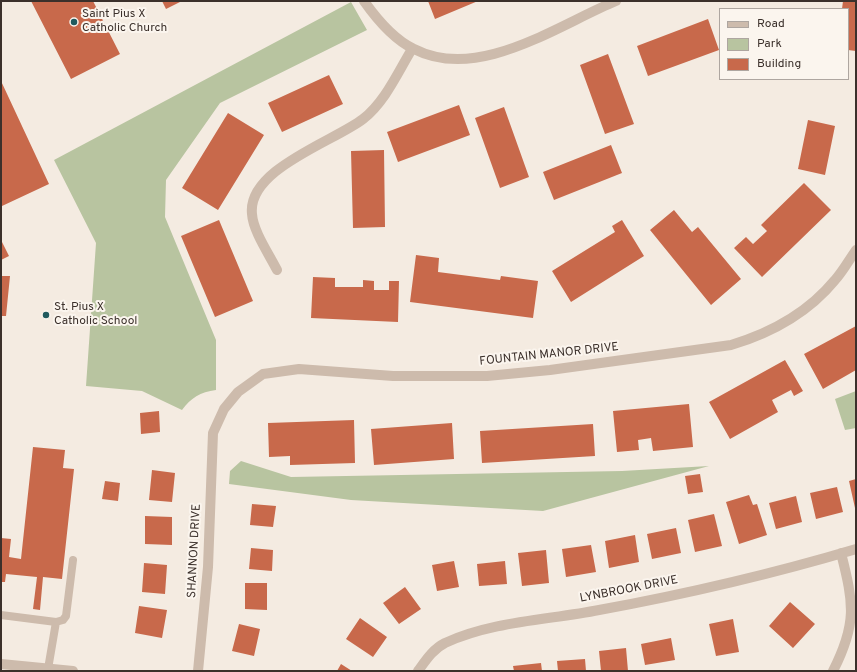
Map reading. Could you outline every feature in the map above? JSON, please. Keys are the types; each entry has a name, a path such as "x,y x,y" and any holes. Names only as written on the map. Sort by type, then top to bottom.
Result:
{"street":[{"path":"364,1 379,22 412,49 427,55 452,60 472,60 489,56 616,1"},
{"path":"276,270 255,227 251,213 254,200 262,184 270,176 301,154 364,118 379,102 412,49"},
{"name":"FOUNTAIN MANOR DRIVE","path":"212,432 224,410 238,392 263,374 280,370 299,369 418,376 487,376 550,370 731,344 751,339 794,317 817,299 836,280 856,250"},
{"name":"SHANNON DRIVE","path":"198,671 208,567 212,432"},
{"name":"LYNBROOK DRIVE","path":"418,671 430,655 445,644 483,630 598,610 713,587 856,549"},
{"path":"833,671 846,652 852,635 854,620 854,603 841,553"},
{"path":"1,664 73,671"}],"lane":[{"path":"1,615 56,622 63,620 66,616 73,560"},
{"path":"48,669 56,622"}],"green space":[{"path":"351,2 367,30 220,103 166,180 165,217 216,340 216,390 205,392 196,396 182,410 142,391 86,386 96,243 54,160"},
{"path":"856,391 856,428 845,430 835,399"},
{"path":"241,461 291,477 622,471 709,466 543,511 351,500 229,484 230,471"}],"building":[{"path":"31,1 93,1 120,54 71,79"},
{"path":"162,1 182,1 166,9"},
{"path":"428,1 478,1 435,19"},
{"path":"843,1 856,1 856,51 849,50 849,8 842,8"},
{"path":"708,19 719,50 648,76 637,46"},
{"path":"608,54 634,124 605,134 580,65"},
{"path":"329,75 343,104 282,132 268,103"},
{"path":"1,81 49,184 2,206 1,205"},
{"path":"459,105 470,135 398,162 387,132"},
{"path":"504,107 529,177 500,188 475,118"},
{"path":"228,113 264,135 218,210 182,188"},
{"path":"808,120 835,126 825,175 798,169"},
{"path":"611,145 622,173 554,200 543,172"},
{"path":"384,150 385,227 353,228 351,151"},
{"path":"804,183 831,210 762,277 734,248 746,237 753,244 767,231 761,225"},
{"path":"674,210 692,232 698,227 741,279 711,305 650,230"},
{"path":"219,220 253,301 215,317 181,236"},
{"path":"622,220 644,256 571,302 552,271 615,232 612,226"},
{"path":"1,240 9,256 1,260"},
{"path":"416,255 439,258 438,272 500,280 501,276 538,281 533,318 410,302"},
{"path":"1,276 10,276 6,316 1,316"},
{"path":"313,277 335,278 335,287 363,287 363,280 374,281 374,290 389,290 389,281 399,281 398,322 311,318"},
{"path":"856,326 856,370 823,389 804,354"},
{"path":"785,360 803,391 794,396 791,390 772,400 778,412 730,439 709,402"},
{"path":"689,404 693,447 653,451 651,438 638,440 639,450 617,452 613,411"},
{"path":"159,411 160,432 141,434 140,413"},
{"path":"354,420 355,463 290,465 290,456 269,457 268,423"},
{"path":"452,423 454,459 374,465 371,429"},
{"path":"593,424 595,456 482,463 480,431"},
{"path":"33,447 65,450 63,468 74,469 62,579 43,577 40,610 33,609 37,577 6,574 5,582 1,582 1,538 11,539 9,557 21,559"},
{"path":"152,470 175,473 172,502 149,500"},
{"path":"700,474 703,492 688,494 685,476"},
{"path":"856,479 856,508 855,508 849,481"},
{"path":"105,481 120,483 118,501 102,499"},
{"path":"837,487 843,512 816,519 810,493"},
{"path":"749,495 753,505 757,504 767,535 739,544 726,502"},
{"path":"796,496 802,522 776,529 769,503"},
{"path":"252,504 276,506 273,527 250,525"},
{"path":"714,514 722,546 695,552 688,520"},
{"path":"145,516 172,517 172,545 145,544"},
{"path":"676,528 681,553 652,559 647,534"},
{"path":"635,535 639,562 609,568 605,541"},
{"path":"591,545 596,572 566,577 562,549"},
{"path":"251,548 273,550 272,571 249,569"},
{"path":"546,550 549,583 522,586 518,553"},
{"path":"454,561 459,587 437,591 432,565"},
{"path":"505,561 507,584 479,586 477,564"},
{"path":"144,563 167,565 165,594 142,592"},
{"path":"245,583 267,583 267,610 245,609"},
{"path":"405,587 421,609 399,624 383,603"},
{"path":"790,602 815,624 793,648 769,626"},
{"path":"139,606 167,610 162,638 135,633"},
{"path":"360,618 387,637 373,657 346,639"},
{"path":"733,619 739,652 716,656 709,624"},
{"path":"239,624 260,629 254,656 232,651"},
{"path":"671,638 675,660 645,665 641,644"},
{"path":"626,648 628,671 601,671 599,651"},
{"path":"585,659 586,671 558,671 557,661"},
{"path":"541,663 542,671 514,671 513,666"},
{"path":"341,664 352,671 337,671"}],"place":[{"name":"Saint Pius X Catholic Church","path":"74,22"},
{"name":"St. Pius X Catholic School","path":"46,315"}]}
